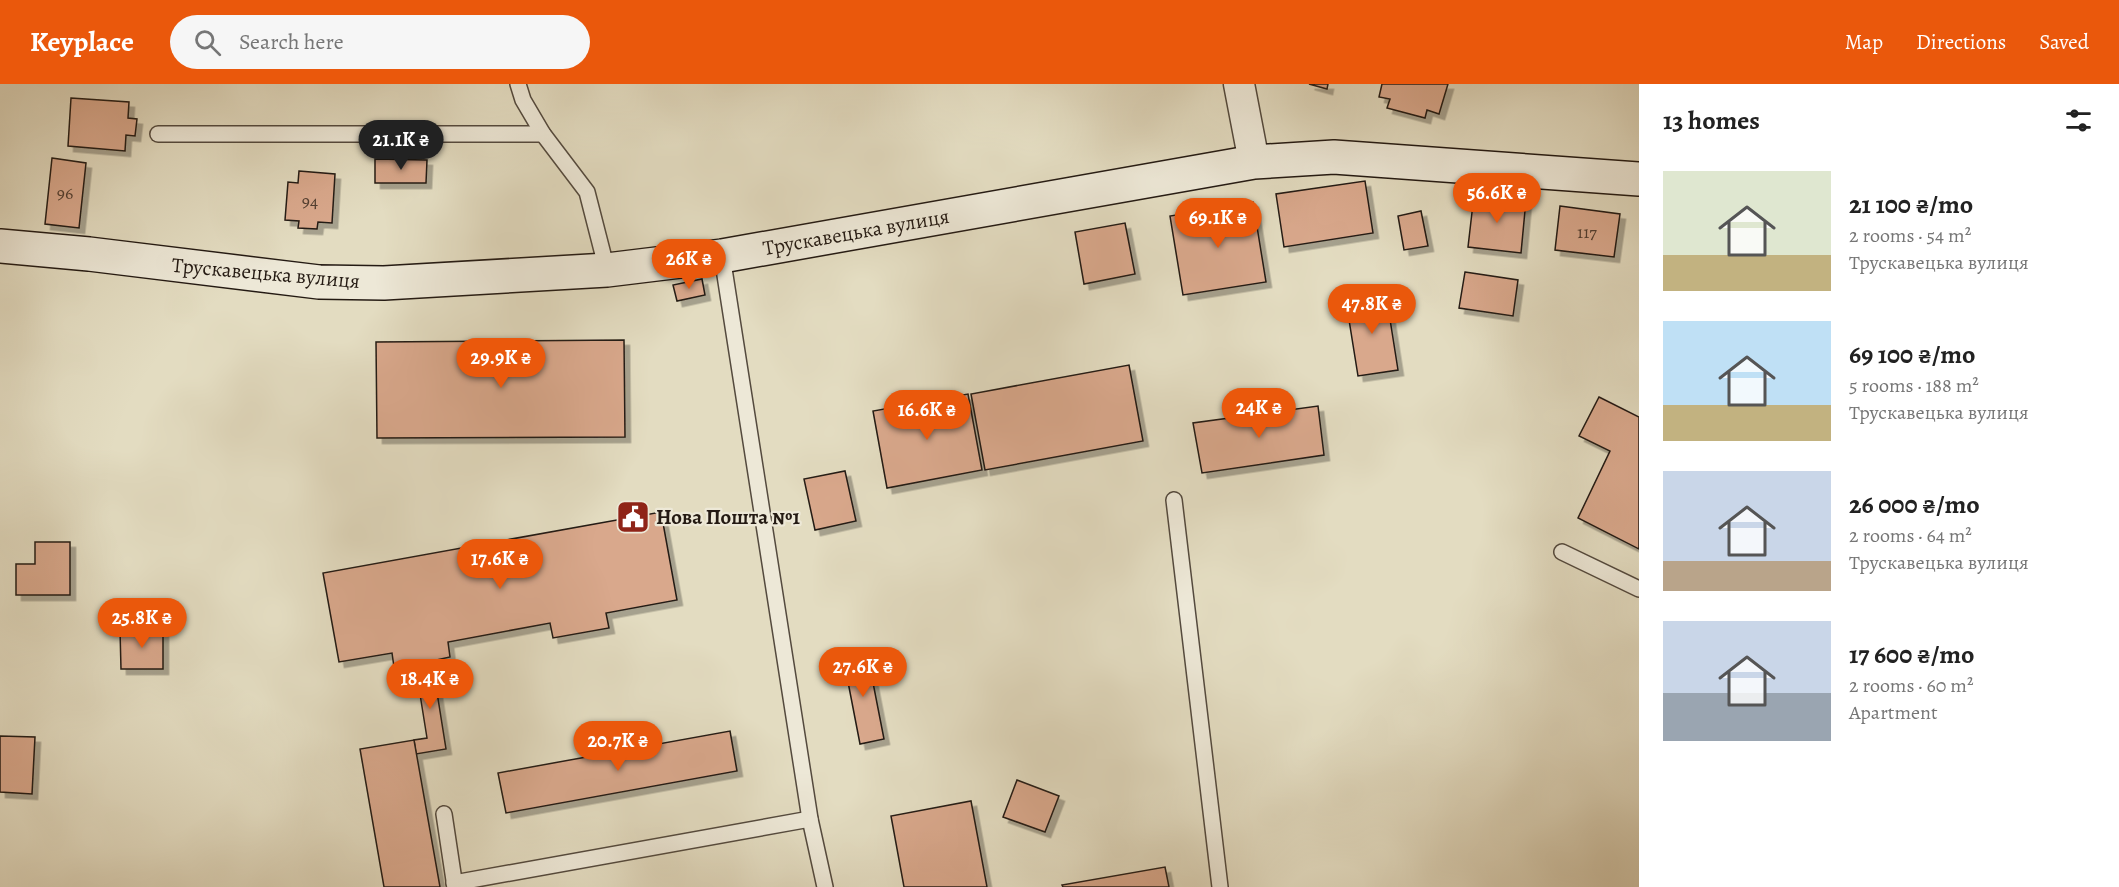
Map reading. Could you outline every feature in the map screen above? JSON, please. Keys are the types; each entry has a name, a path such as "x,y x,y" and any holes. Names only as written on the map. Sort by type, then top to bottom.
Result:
{"main road":[{"name":"Трускавецька вулиця","path":"0,246 89,254 319,282 384,283 607,270 722,256 1254,162 1334,157 1639,179"}],"street":[{"path":"1239,84 1254,162"}],"lane":[{"path":"518,84 543,134 586,192 607,270"},
{"path":"158,134 543,134"},
{"path":"722,256 810,819 825,887"},
{"path":"1174,500 1220,887"},
{"path":"1562,552 1639,589"},
{"path":"444,814 454,885 810,819"}],"building":[{"path":"1309,84 1328,84 1327,89"},
{"path":"1382,84 1448,84 1439,114 1427,110 1425,118 1387,108 1390,99 1379,97"},
{"path":"71,98 129,102 128,118 137,119 135,136 126,135 125,151 68,146"},
{"path":"52,158 86,163 79,228 45,224"},
{"path":"375,159 427,160 426,183 375,183"},
{"path":"299,171 335,174 332,223 318,222 317,229 298,228 299,221 285,220 288,182 298,183"},
{"path":"1365,181 1373,233 1284,247 1276,194"},
{"path":"1474,195 1526,200 1521,253 1468,247"},
{"path":"1253,202 1266,282 1183,295 1170,216"},
{"path":"1560,206 1620,214 1614,257 1555,250"},
{"path":"1421,211 1428,246 1404,250 1398,216"},
{"path":"1125,223 1135,274 1084,284 1075,232"},
{"path":"1465,272 1518,280 1513,316 1459,308"},
{"path":"702,279 705,295 677,301 673,285"},
{"path":"1386,294 1398,370 1358,376 1346,301"},
{"path":"624,340 625,437 377,438 376,342"},
{"path":"1129,365 1143,441 985,470 971,394"},
{"path":"968,394 982,470 887,488 873,411"},
{"path":"1599,397 1639,417 1639,549 1578,518 1610,451 1579,436"},
{"path":"1318,406 1324,455 1202,473 1193,423"},
{"path":"845,471 856,521 815,530 804,479"},
{"path":"661,512 677,600 606,613 609,628 553,638 550,623 448,642 450,657 432,661 394,667 392,653 339,662 323,573"},
{"path":"35,542 70,542 70,595 16,595 16,564 35,564"},
{"path":"120,630 163,630 163,669 121,669"},
{"path":"867,652 884,739 860,744 843,656"},
{"path":"432,661 446,749 416,754 414,740 427,738 415,663"},
{"path":"730,731 737,771 506,813 498,773"},
{"path":"0,736 35,737 32,794 0,792"},
{"path":"414,740 440,887 384,887 360,749"},
{"path":"1017,780 1059,796 1045,832 1003,817"},
{"path":"971,801 987,887 904,887 891,816"},
{"path":"1165,867 1169,887 1063,887 1062,885"}],"place":[{"name":"Нова Пошта №1","path":"633,517"}]}
